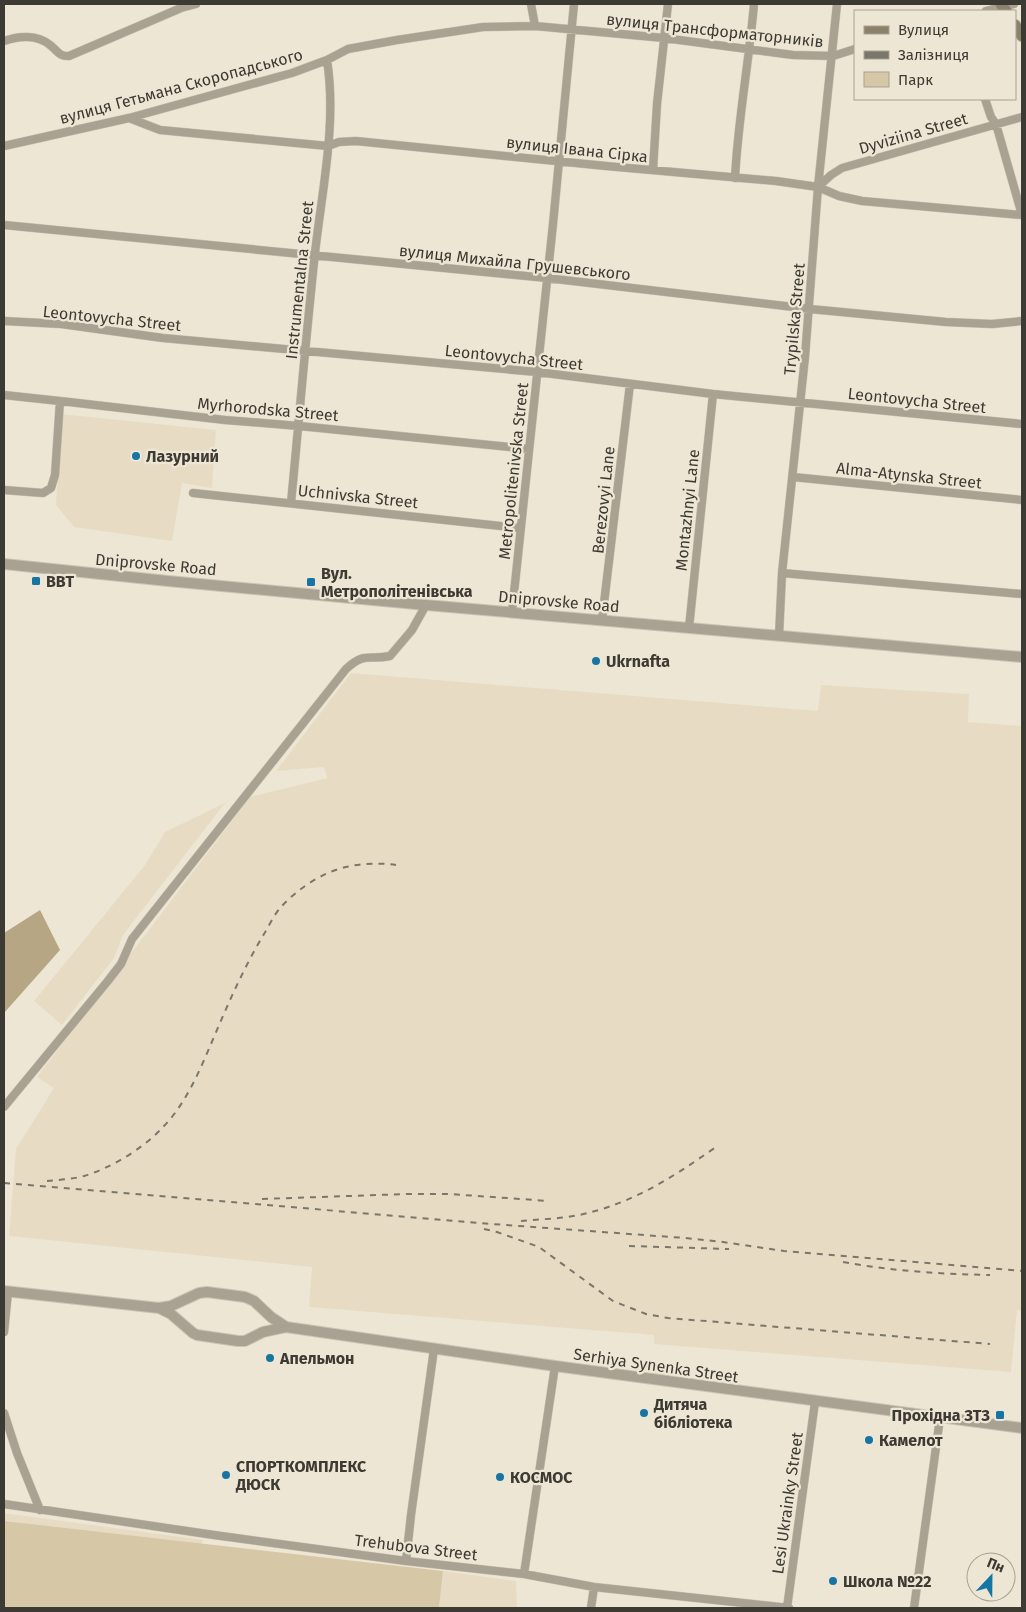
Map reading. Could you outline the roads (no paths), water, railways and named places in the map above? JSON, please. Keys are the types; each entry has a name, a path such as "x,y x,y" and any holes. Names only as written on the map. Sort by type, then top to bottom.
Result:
{"street":[{"path":"4,41 15,38 34,38 48,44 60,55 69,56 181,8 196,4"},
{"path":"531,4 535,26"},
{"name":"Metropolitenivska Street","path":"512,612 574,4"},
{"path":"653,170 657,104 668,4"},
{"path":"735,178 743,85 752,34 754,4"},
{"name":"Trypilska Street","path":"778,636 782,573 810,309 818,187 837,4"},
{"path":"990,10 1006,6"},
{"name":"вулиця Гетьмана Скоропадського","path":"4,146 129,118 292,73 327,60 348,49 483,28 535,26 571,29"},
{"name":"вулиця Трансформаторників","path":"571,29 664,38 793,55 833,56 854,49"},
{"name":"Instrumentalna Street","path":"291,503 305,350 328,146 330,79 327,60"},
{"path":"985,100 990,117 996,124 1022,215"},
{"name":"Dyviziina Street","path":"818,187 830,175 842,168 1022,117"},
{"name":"вулиця Івана Сірка","path":"129,118 160,130 201,135 328,146 339,142 356,141 776,181 818,187 839,196 862,201 1022,215"},
{"name":"вулиця Михайла Грушевського","path":"4,224 547,278 810,309 970,324 1022,321"},
{"name":"Leontovycha Street","path":"4,321 60,324 163,338 536,372 713,394 1022,424"},
{"name":"Berezovyi Lane","path":"602,620 630,384"},
{"name":"Montazhnyi Lane","path":"689,628 713,394"},
{"name":"Myrhorodska Street","path":"4,396 529,450"},
{"path":"4,490 42,492 51,488 55,475 60,401"},
{"name":"Alma-Atynska Street","path":"793,477 1022,500"},
{"name":"Uchnivska Street","path":"193,493 520,528"},
{"name":"Dniprovske Road","path":"4,564 426,605 1022,657"},
{"path":"782,573 1022,594"},
{"path":"4,1106 111,977 121,964 132,940 346,670 357,660 390,656 412,630 426,605"},
{"path":"4,1332 6,1292"},
{"name":"Serhiya Synenka Street","path":"6,1292 159,1308 171,1306 199,1293 217,1293 254,1301 271,1317 286,1327"},
{"name":"Serhiya Synenka Street","path":"159,1308 171,1314 193,1333 238,1341 245,1341 263,1332 286,1327 816,1402 1022,1428"},
{"path":"406,1560 410,1515 434,1349"},
{"path":"524,1574 556,1366"},
{"name":"Lesi Ukrainky Street","path":"788,1608 816,1402"},
{"path":"4,1413 17,1453 40,1510"},
{"path":"914,1608 940,1418"},
{"name":"Trehubova Street","path":"4,1504 406,1560 524,1574 594,1587 788,1608"},
{"path":"590,1608 594,1587"}],"railway":[{"path":"47,1181 84,1176 117,1162 147,1142 172,1117 197,1076 249,961 276,914 287,901 312,881 341,868 368,864 396,865"},
{"path":"521,1221 572,1216 617,1204 668,1179 716,1147"},
{"path":"4,1183 492,1224 685,1238 784,1251 1022,1271"},
{"path":"262,1199 449,1194 549,1201"},
{"path":"484,1229 539,1247 613,1301 646,1314 668,1318 990,1344"},
{"path":"629,1246 729,1249"},
{"path":"843,1262 916,1272 990,1275"}],"place":[{"name":"Лазурний","path":"136,456"},
{"name":"ВВТ","path":"36,581"},
{"name":"Вул. Метрополітенівська","path":"311,582"},
{"name":"Ukrnafta","path":"596,661"},
{"name":"Апельмон","path":"270,1358"},
{"name":"Дитяча бібліотека","path":"644,1413"},
{"name":"Прохідна ЗТЗ","path":"1000,1415"},
{"name":"Камелот","path":"869,1440"},
{"name":"СПОРТКОМПЛЕКС ДЮСК","path":"226,1475"},
{"name":"КОСМОС","path":"500,1477"},
{"name":"Школа №22","path":"833,1581"}]}
